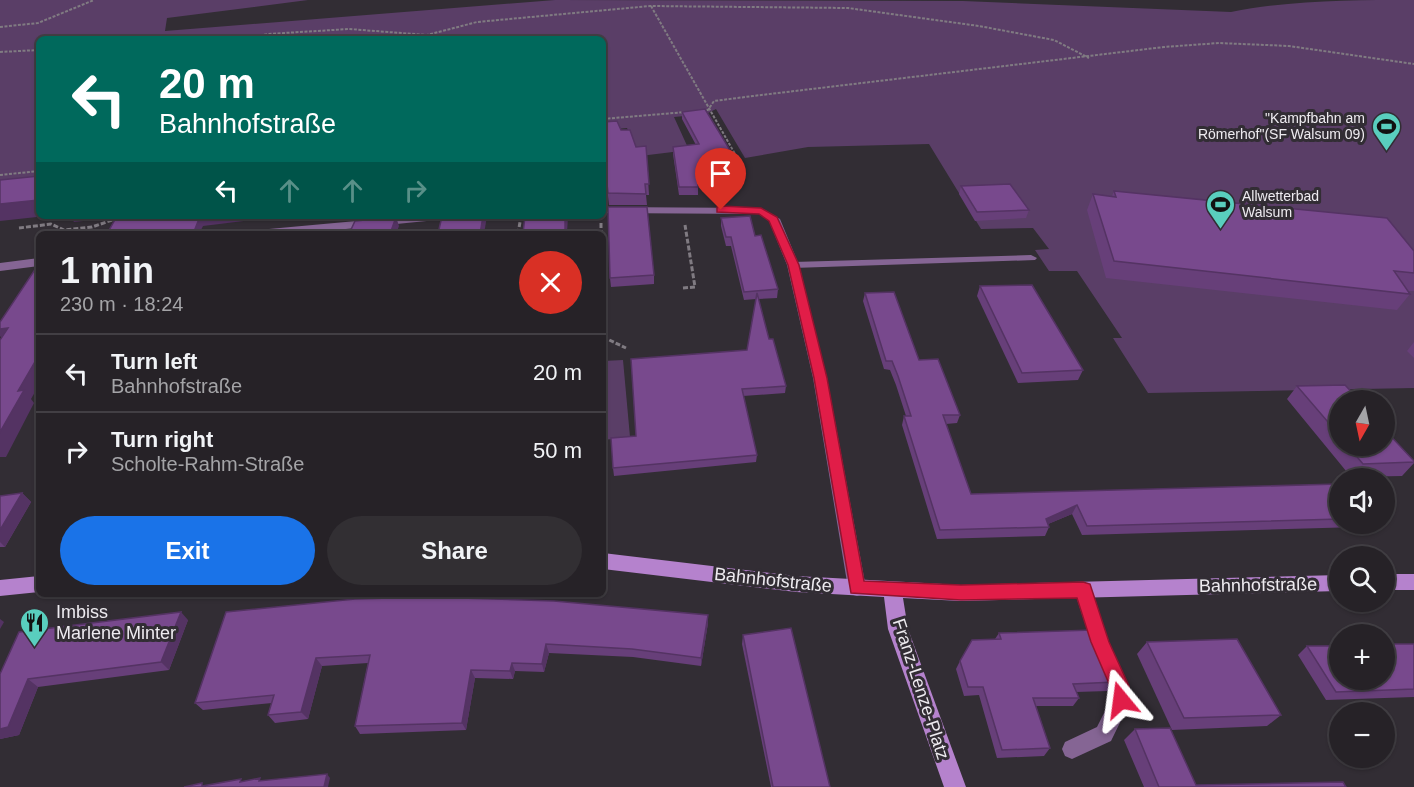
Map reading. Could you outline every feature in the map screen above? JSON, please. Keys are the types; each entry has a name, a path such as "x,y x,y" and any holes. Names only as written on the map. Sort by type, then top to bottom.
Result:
{"street":[{"path":"606,210 761,211 774,219 794,265 820,378 857,588"},
{"path":"290,231 416,219"},
{"path":"0,267 36,262"},
{"name":"Bahnhofstraße","path":"606,561 892,590 961,592 1329,584"},
{"path":"1395,582 1414,582"},
{"path":"0,588 36,584"},
{"name":"Franz-Lenze-Platz","path":"892,590 898,629 955,787"}],"lane":[{"path":"794,265 1031,258"},
{"path":"1072,749 1104,734 1121,700 1119,686 1100,642 1083,590"}],"path":[{"path":"0,27 38,23 94,0"},
{"path":"650,6 739,161"},
{"path":"258,36 349,29 428,35 477,22 650,6 848,8 979,26 1054,40 1089,58"},
{"path":"708,110 714,101 789,90 1089,58 1126,51 1250,43 1319,49 1414,64"},
{"path":"0,52 36,50"},
{"path":"606,119 708,110"},
{"path":"0,176 36,171"},
{"path":"683,209 695,287 683,288"},
{"path":"19,228 51,224 64,230 92,227 118,219"},
{"path":"90,231 92,227"},
{"path":"606,338 626,348"}],"shaded area":[{"path":"0,0 308,0 167,18 165,31 555,0 963,1 1231,12 1299,3 1414,0 1414,388 1148,393 1113,338 1122,338 1077,271 1049,271 1035,250 1049,249 1033,228 981,229 929,144 808,147 745,158 716,109 706,114 674,117 689,150 640,156 627,128 606,130 606,36 36,36 36,189 0,193"},
{"path":"623,360 630,437 606,440 606,361"}],"building":[{"path":"705,109 730,150 719,151 730,171 698,175 698,187 679,187 673,147 699,144 682,112"},
{"path":"617,121 621,130 630,130 636,147 646,146 649,184 645,184 646,194 608,193 606,122"},
{"path":"36,176 36,200 0,204 0,180"},
{"path":"1010,184 1029,210 977,212 961,186"},
{"path":"1114,191 1387,218 1414,251 1414,273 1394,271 1410,294 1114,261 1093,194 1116,197"},
{"path":"608,207 647,207 654,275 610,278"},
{"path":"750,216 755,236 761,235 778,289 744,292 731,237 726,237 721,218"},
{"path":"115,219 199,219 194,231 109,231"},
{"path":"395,219 391,231 350,231 355,221"},
{"path":"441,219 482,219 480,231 439,231"},
{"path":"525,219 565,219 565,231 523,231"},
{"path":"36,268 36,360 18,391 24,390 0,432 0,340 8,328 0,329 0,322"},
{"path":"1032,285 1083,370 1022,373 980,286"},
{"path":"894,292 919,360 938,359 960,415 943,415 971,494 1329,484 1329,519 1087,526 1077,505 1046,519 1049,527 940,530 904,416 911,416 892,361 886,361 865,293"},
{"path":"757,293 769,339 773,339 786,386 742,389 757,455 613,468 611,438 636,436 631,359 747,350"},
{"path":"1345,385 1350,390 1329,390 1329,423 1297,386"},
{"path":"1395,441 1414,461 1414,462 1363,464 1356,456 1395,456"},
{"path":"22,493 0,530 0,496"},
{"path":"427,597 554,601 708,615 701,658 632,649 546,644 542,664 512,663 510,671 471,670 462,723 355,726 370,655 316,658 301,712 268,715 274,695 195,703 226,612 355,599"},
{"path":"181,612 161,662 28,679 8,727 0,729 0,674 19,632"},
{"path":"791,628 830,787 773,787 743,635"},
{"path":"1093,630 1115,682 1073,684 1079,698 1033,698 1050,748 1002,750 983,687 968,687 960,661 972,640 1001,639 999,633"},
{"path":"1237,639 1281,715 1184,718 1147,642"},
{"path":"1395,644 1414,644 1414,689 1395,690"},
{"path":"1307,646 1329,646 1329,681"},
{"path":"1335,690 1388,690 1336,692"},
{"path":"1170,728 1196,785 1343,782 1346,787 1159,787 1135,729"},
{"path":"327,774 324,787 184,787 241,779 240,782 260,778 259,781"}],"place":[{"name":"\"Kampfbahn am Römerhof\"(SF Walsum 09)","path":"1386,152"},
{"name":"Allwetterbad Walsum","path":"1221,230"},
{"name":"Imbiss Marlene Minter","path":"35,648"}],"route":[{"path":"721,210 761,211 774,219 794,265 820,378 843,498 857,588 961,592 1083,590 1100,642 1119,686 1121,700"}]}
